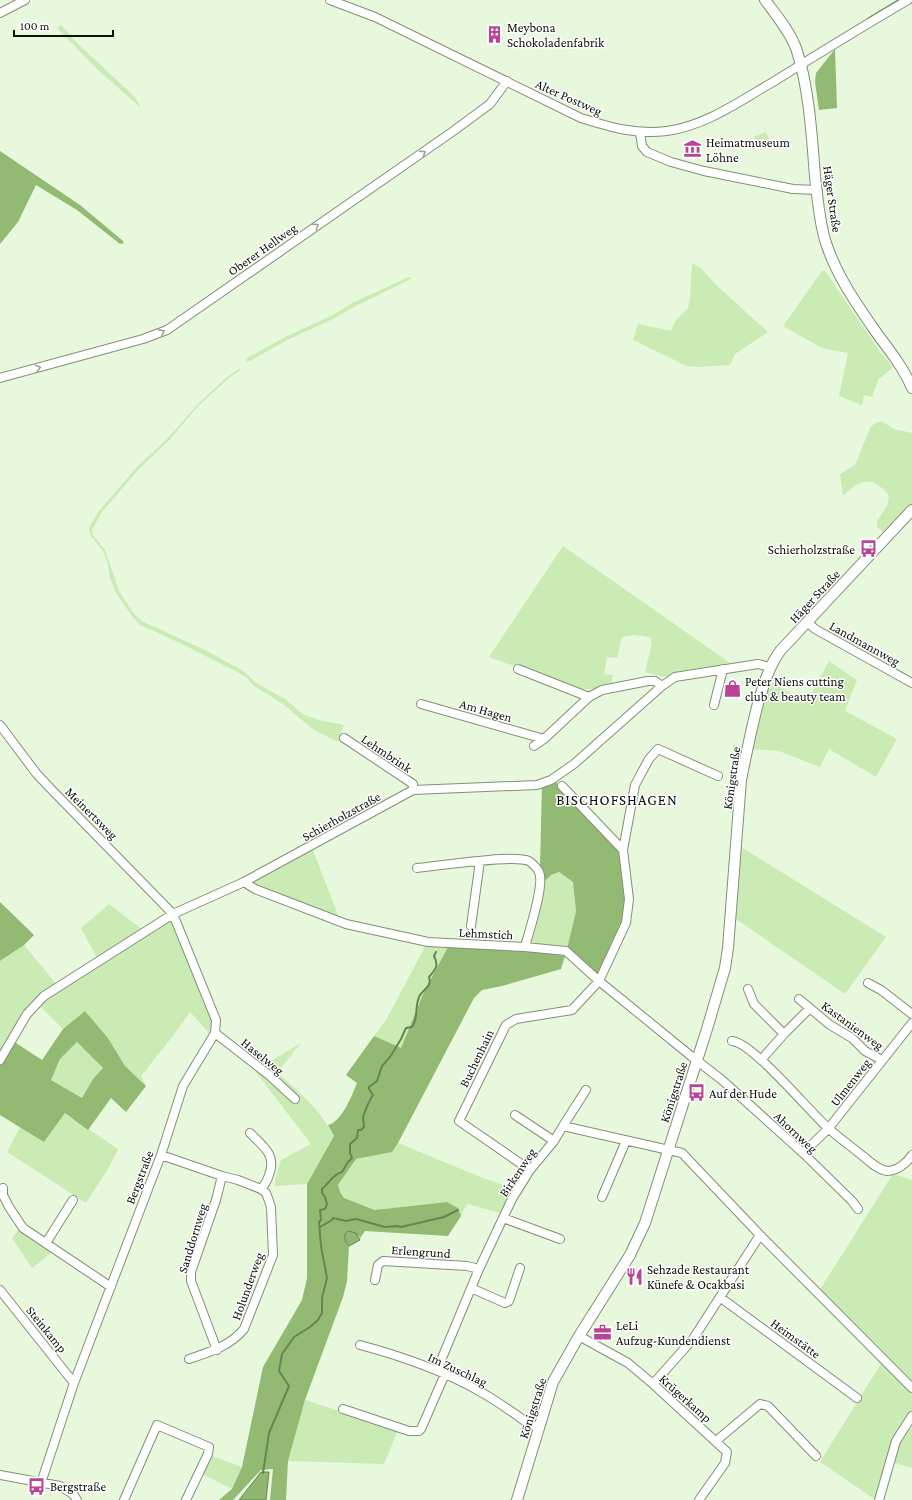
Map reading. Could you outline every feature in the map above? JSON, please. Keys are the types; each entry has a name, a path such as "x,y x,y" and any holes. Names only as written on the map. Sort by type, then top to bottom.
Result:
{"main road":[{"name":"Häger Straße","path":"765,0 793,41 801,65 811,133 820,218 826,241 838,272 860,309 896,359 908,378 912,388"},
{"name":"Häger Straße","path":"770,667 780,651 912,510"},
{"name":"Königstraße","path":"517,1500 552,1382 630,1255 645,1224 725,968 731,919 741,780 752,729 770,667"}],"street":[{"path":"0,13 25,0"},
{"name":"Alter Postweg","path":"330,0 375,16 581,118 617,129 640,132 667,131 707,120 908,0"},
{"name":"Oberer Hellweg","path":"0,378 142,339 167,330 452,132 490,104 507,81"},
{"path":"640,132 642,146 647,152 670,162 704,171 792,189 817,190"},
{"name":"Landmannweg","path":"807,622 815,629 912,682"},
{"name":"Schierholzstraße","path":"0,1060 27,1014 44,996 173,914 244,882 413,790 537,785 551,780 574,764 662,686 675,678 758,664 770,667"},
{"path":"518,669 589,697"},
{"path":"714,705 723,669"},
{"path":"534,746 544,739 589,697 602,690 648,681 655,681 662,686"},
{"name":"Am Hagen","path":"421,704 544,739"},
{"name":"Meinertsweg","path":"0,725 36,773 173,914"},
{"name":"Lehmbrink","path":"344,738 413,784 413,790"},
{"path":"599,980 626,924 629,899 623,850 627,821 636,785 649,758 658,749 718,776"},
{"path":"562,786 623,850"},
{"path":"417,868 480,861 516,859 530,861 539,872 541,884 524,947"},
{"path":"471,926 480,861"},
{"name":"Lehmstich","path":"244,882 255,889 346,924 428,942 524,947 566,951 697,1060"},
{"path":"173,914 216,1020 215,1033"},
{"name":"Buchenhain","path":"530,1170 459,1121 506,1025 516,1019 572,1010 599,980"},
{"path":"868,983 881,990 912,1014"},
{"path":"748,989 754,1004 784,1034"},
{"name":"Kastanienweg","path":"799,999 830,1025 852,1038 865,1051 882,1060"},
{"name":"Kastanienweg","path":"761,1060 810,1008"},
{"name":"Ulmenweg","path":"803,1153 828,1128 912,1023"},
{"name":"Haselweg","path":"215,1033 269,1075 295,1099"},
{"name":"Bergstraße","path":"41,1482 74,1383 161,1155 183,1086 215,1033"},
{"path":"732,1041 737,1041 761,1060 828,1128 876,1166 887,1171 897,1169 912,1155"},
{"name":"Ahornweg","path":"697,1060 722,1080 803,1153 852,1201 858,1209"},
{"name":"Birkenweg","path":"437,1370 479,1269 503,1218 530,1170 554,1141 586,1090"},
{"name":"Birkenweg","path":"515,1115 554,1141"},
{"path":"563,1126 626,1142 668,1149 682,1153 760,1235 912,1388"},
{"path":"161,1155 261,1189 265,1185 272,1168 272,1159 265,1148 250,1133"},
{"path":"602,1197 626,1142"},
{"name":"Sanddornweg","path":"217,1350 190,1281 191,1272 216,1200 222,1176"},
{"path":"3,1188 3,1195 23,1228 111,1287"},
{"name":"Holunderweg","path":"189,1359 217,1350 238,1337 244,1329 272,1255 271,1207 266,1194 261,1189"},
{"path":"46,1243 73,1200"},
{"name":"Birkenweg","path":"503,1218 560,1239"},
{"path":"653,1384 694,1339 760,1235"},
{"name":"Erlengrund","path":"375,1280 378,1265 383,1261 467,1266 479,1269"},
{"path":"471,1288 506,1303 509,1301 520,1268"},
{"name":"Steinkamp","path":"0,1290 74,1383"},
{"name":"Heimstätte","path":"721,1298 857,1398"},
{"name":"Krügerkamp","path":"579,1336 628,1363 727,1452 725,1463 699,1500"},
{"name":"Im Zuschlag","path":"360,1345 397,1355 437,1370 479,1391 530,1424 539,1427"},
{"path":"343,1408 409,1431 419,1431 445,1374"},
{"path":"716,1441 760,1404 768,1406 816,1456"},
{"path":"879,1500 896,1441 912,1416"},
{"path":"124,1500 157,1425 209,1447 208,1454 186,1500"},
{"path":"0,1475 41,1482 66,1489 73,1494 77,1500"}],"shaded area":[{"path":"61,25 80,46 134,96 141,108 98,70 57,28"},
{"path":"835,49 837,108 819,110 815,82 816,73"},
{"path":"766,132 772,148 753,146 755,136"},
{"path":"0,151 80,205 124,243 120,244 77,210 36,185 18,222 0,244"},
{"path":"692,263 701,268 716,285 768,332 735,354 730,365 697,367 687,366 633,340 638,324 671,331 676,320 688,308"},
{"path":"822,271 825,271 881,353 893,367 879,378 872,397 864,395 862,405 839,396 848,353 822,348 783,326"},
{"path":"409,277 411,278 407,281 333,319 287,340 250,361 246,361 247,358 285,337 331,316 354,302"},
{"path":"240,368 239,371 199,405 170,439 139,469 102,512 92,530 93,535 105,550 119,591 134,614 142,621 207,651 238,668 256,683 285,699 304,715 319,720 344,725 339,737 351,746 334,740 314,730 283,704 254,686 246,677 182,644 140,625 116,593 110,578 108,565 103,551 91,536 89,530 99,511 137,467 168,438 198,404 227,377"},
{"path":"878,422 883,422 894,429 912,433 912,504 885,534 877,527 877,521 888,504 889,496 878,485 872,482 866,482 855,486 843,496 840,474 855,465 871,426"},
{"path":"563,546 730,663 663,677 645,672 652,643 650,637 632,635 622,637 617,658 607,657 604,674 613,675 611,685 598,689 579,689 489,657"},
{"path":"829,661 857,680 845,711 897,739 876,777 829,749 820,767 779,751 749,749 767,680 807,702"},
{"path":"555,781 621,851 628,899 626,919 599,975 567,949 576,911 573,882 559,872 551,875 543,883 540,866 542,785"},
{"path":"738,845 886,937 845,994 733,917"},
{"path":"312,848 340,920 253,884 253,881"},
{"path":"559,872 573,882 576,911 567,949 527,943 543,883 551,875"},
{"path":"0,902 34,935 24,945 0,961"},
{"path":"109,904 144,931 98,960 81,928"},
{"path":"166,921 172,922 213,1020 212,1033 211,1035 190,1012 141,1076 146,1086 125,1066 108,1038 85,1011 63,1029 39,1005"},
{"path":"24,945 57,985 30,1004 24,1011 0,1052 0,961"},
{"path":"426,945 448,947 424,992 401,1049 374,1036 386,1020"},
{"path":"448,947 525,949 565,956 561,969 502,986 482,990 474,998 392,1152 356,1159 338,1185 344,1198 375,1210 447,1202 458,1208 461,1216 448,1236 365,1231 360,1238 358,1235 346,1243 349,1246 347,1281 343,1297 305,1400 288,1461 286,1500 270,1500 273,1469 261,1470 233,1500 219,1500 232,1489 242,1467 263,1367 302,1300 307,1278 307,1184 334,1136 328,1125 333,1123 342,1114 357,1083 346,1075 374,1036 401,1048 424,992"},
{"path":"85,1011 108,1038 125,1066 146,1086 126,1112 111,1098 88,1130 65,1113 44,1142 0,1115 0,1065 13,1041 42,1060 63,1029","holes":["77,1042 103,1068 93,1079 82,1098 51,1080 60,1059"]},
{"path":"77,1042 103,1068 93,1079 82,1098 51,1080 60,1059"},
{"path":"301,1043 277,1073 293,1086 316,1110 323,1118 334,1136 307,1184 275,1186 275,1180 281,1160 311,1144 248,1062 252,1057 266,1064"},
{"path":"65,1113 118,1149 108,1169 86,1203 7,1152 20,1127 44,1141"},
{"path":"398,1143 483,1178 513,1188 500,1213 467,1204 461,1216 458,1208 447,1202 376,1210 344,1198 338,1185 356,1159 392,1152"},
{"path":"893,1174 912,1180 912,1385 819,1291"},
{"path":"19,1229 52,1252 32,1268 12,1238"},
{"path":"348,1231 356,1233 360,1240 349,1246 345,1238 345,1234"},
{"path":"882,1362 912,1392 912,1411 898,1432 877,1494 873,1498 820,1462"},
{"path":"305,1400 398,1430 384,1464 288,1461"},
{"path":"907,1427 912,1429 912,1468 891,1462 898,1442"},
{"path":"210,1455 242,1467 232,1489 202,1474"},
{"path":"261,1472 269,1472 266,1500 239,1500"}],"waterway":[{"path":"869,18 899,0"},
{"path":"263,1473 269,1433 289,1386 279,1371 282,1354 294,1337 310,1327 318,1320 322,1313 322,1298 327,1278 321,1246 319,1222 321,1220 320,1210 325,1209 327,1204 322,1193 322,1189 334,1177 342,1172 352,1158 350,1153 350,1144 357,1138 358,1130 361,1130 364,1127 363,1117 373,1095 369,1087 377,1081 382,1066 390,1057 406,1028 412,1027 414,1023 418,999 429,985 429,977 436,967 434,956 436,952"},
{"path":"320,1227 333,1218 346,1221 356,1219 385,1227 401,1227 444,1217 458,1210"}],"place":[{"name":"Meybona Schokoladenfabrik","path":"494,34"},
{"name":"Heimatmuseum Löhne","path":"693,149"},
{"name":"Schierholzstraße","path":"868,549"},
{"name":"Peter Niens cutting club & beauty team","path":"732,688"},
{"name":"Auf der Hude","path":"696,1093"},
{"name":"Sehzade Restaurant Künefe & Ocakbasi","path":"634,1276"},
{"name":"LeLi Aufzug-Kundendienst","path":"603,1332"},
{"name":"Bergstraße","path":"37,1486"}],"district":[{"name":"BISCHOFSHAGEN","path":"617,800"}]}
